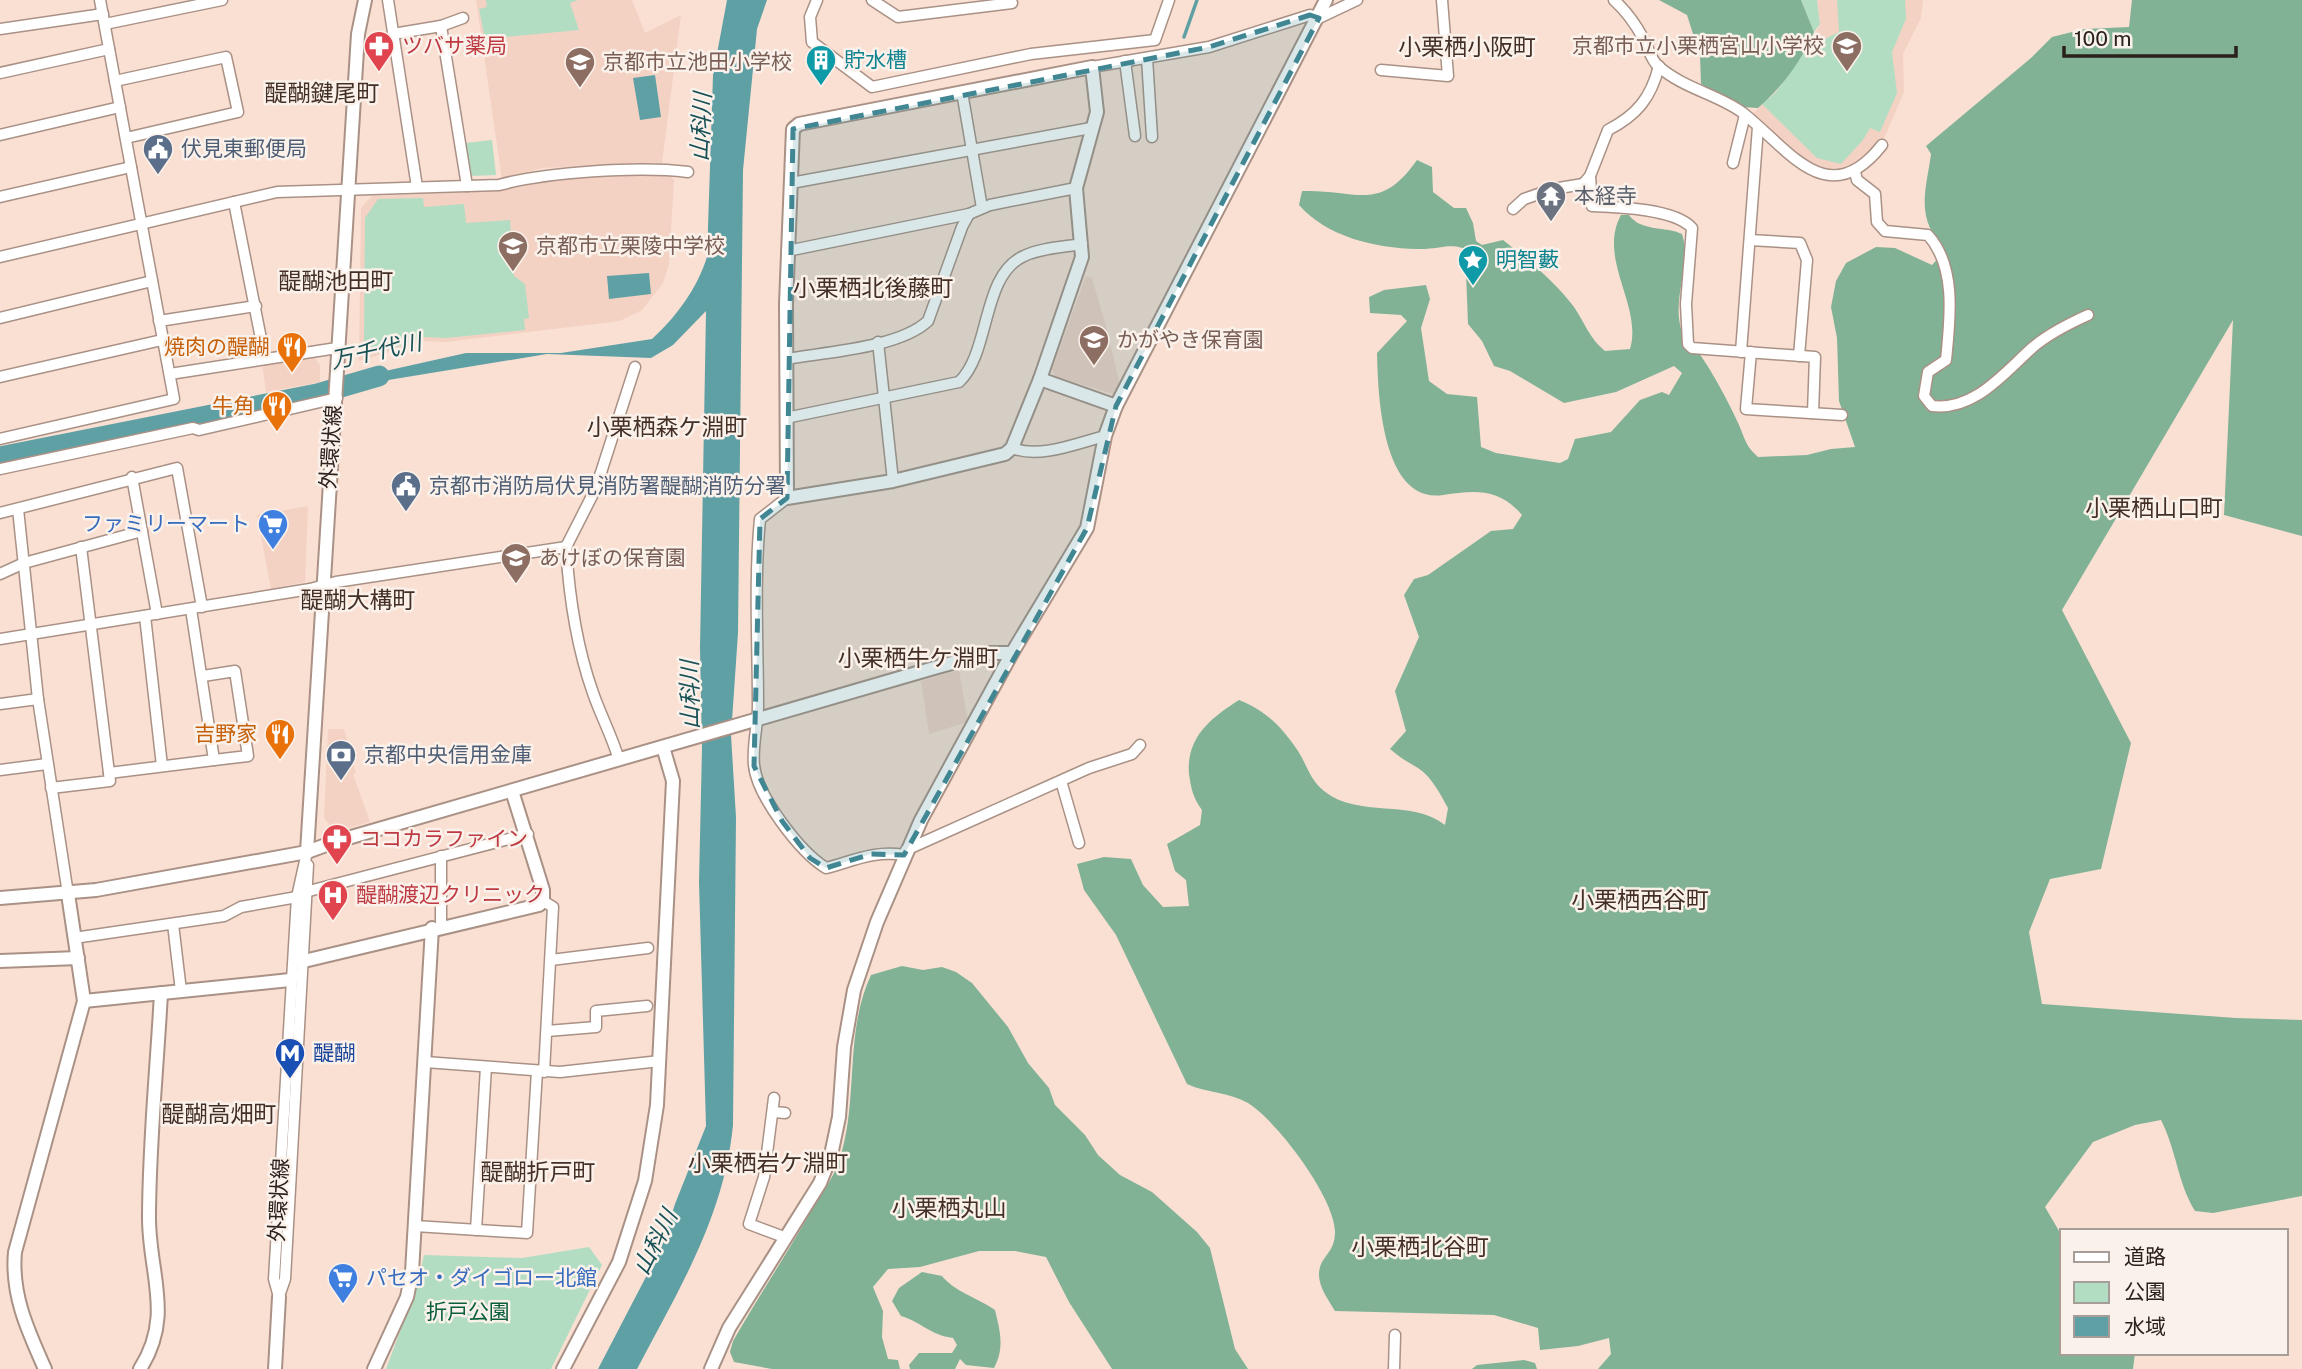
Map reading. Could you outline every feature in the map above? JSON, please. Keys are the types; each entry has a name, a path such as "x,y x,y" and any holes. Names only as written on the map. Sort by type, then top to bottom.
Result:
{"street":[{"path":"0,439 174,399 100,0"},
{"path":"0,29 104,19 222,0"},
{"name":"外環状線","path":"275,1369 279,1297 285,1279 309,891 307,852 337,349 358,34 365,0"},
{"path":"390,0 417,187"},
{"path":"817,0 810,17 812,42 872,87 1031,54 1155,40 1169,0"},
{"path":"872,0 898,17 1012,3"},
{"path":"710,1369 729,1328 820,1183 831,1155 854,990 905,852 1012,653 1087,527 1105,436 1116,406 1319,19 1326,0"},
{"path":"1319,19 1357,0"},
{"path":"1381,70 1448,76 1442,0"},
{"path":"1614,0 1627,12 1659,66 1695,91 1745,115 1803,166 1821,173 1840,175 1855,172 1864,166 1882,145"},
{"path":"787,498 787,251 793,129 799,124 1209,47 1310,15 1319,19"},
{"path":"393,34 440,26 463,18"},
{"path":"440,26 467,186"},
{"path":"0,73 109,49"},
{"path":"115,81 226,57 238,112 125,138"},
{"path":"1147,58 1152,137"},
{"path":"1125,61 1135,136"},
{"path":"1513,209 1524,199 1543,192 1583,184 1590,176 1608,130 1627,120 1643,106 1659,66"},
{"path":"1092,67 1097,112 1076,188 1082,257 1040,379 1012,449 1005,454 893,481 787,498 760,519 757,547 754,766 761,786 810,858 826,868 871,854 905,852 1061,781 1132,754 1140,745"},
{"path":"962,92 982,208"},
{"path":"0,135 120,107"},
{"path":"1733,163 1745,115"},
{"path":"1758,127 1750,240 1746,409 1842,415"},
{"path":"791,183 1091,128"},
{"path":"0,197 131,167"},
{"path":"0,257 277,192 499,185 534,175 663,169 688,172"},
{"path":"1855,172 1857,180 1875,194 1877,222 1885,231 1928,235 1938,246 1952,307 1946,360 1928,372 1924,396 1932,406 1950,408 1979,394 2004,378 2032,348 2066,325 2088,315"},
{"path":"1590,176 1592,206 1620,207 1684,219 1692,228 1686,304 1688,344 1692,348 1815,357 1814,414"},
{"path":"787,251 970,214 982,208 1076,188"},
{"path":"234,201 265,359"},
{"path":"786,359 906,335 928,321 962,227 970,214"},
{"path":"1750,240 1800,243 1807,260 1800,356"},
{"path":"786,418 958,382 972,366 987,312 1010,266 1025,255 1082,244"},
{"path":"0,318 152,281"},
{"path":"159,321 256,306"},
{"path":"0,377 162,340"},
{"path":"878,342 893,481"},
{"path":"170,374 337,349"},
{"path":"619,760 593,692 569,590 566,547 596,488 635,367"},
{"path":"1040,379 1116,406"},
{"path":"0,469 193,428 199,430 335,399"},
{"path":"1012,449 1024,453 1049,450 1105,436"},
{"path":"0,513 132,477 177,468 202,607"},
{"path":"132,477 157,614"},
{"path":"18,509 38,699 83,1001 15,1252 16,1293 24,1323 45,1369"},
{"path":"0,574 24,563 142,531"},
{"path":"51,788 110,781 81,547"},
{"path":"0,639 566,547"},
{"path":"191,609 214,760"},
{"path":"145,616 162,766"},
{"path":"0,898 68,894 307,852 988,653 1012,653"},
{"path":"109,773 248,756 235,671 203,676"},
{"path":"0,704 38,699"},
{"path":"563,1369 619,1262 645,1181 657,1105 673,781 663,747"},
{"path":"0,770 47,764"},
{"path":"1061,781 1079,843"},
{"path":"512,791 528,834 543,890 543,901"},
{"path":"309,891 528,834"},
{"name":"外環状線","path":"279,1297 274,1279 290,979 297,897 307,852"},
{"path":"374,1369 407,1297 415,1226 441,856"},
{"path":"74,938 224,916 241,907 297,897"},
{"path":"304,961 437,928 533,908 543,901"},
{"path":"415,1226 527,1233 547,1031 554,907 543,901"},
{"path":"173,924 181,991"},
{"path":"551,960 648,948"},
{"path":"0,961 78,958"},
{"path":"83,1001 290,979"},
{"path":"140,1369 157,1329 160,1304 149,1220 161,993"},
{"path":"547,1031 596,1027 596,1011 647,1006"},
{"path":"425,1062 541,1072 660,1061"},
{"path":"476,1230 486,1067"},
{"path":"774,1098 764,1177 749,1224 785,1237"},
{"path":"774,1112 785,1113"},
{"path":"1394,1369 1395,1335"}],"highlighted area":[{"path":"1310,15 1319,18 1116,406 1087,528 904,855 871,854 826,868 810,858 782,821 754,766 760,519 787,498 793,129 1209,47"}],"shaded area":[{"name":"京都市立池田小学校","path":"476,0 632,0 645,33 681,15 662,163 542,168 502,180"},
{"name":"京都市立小栗栖宮山小学校","path":"1817,0 1923,0 1921,18 1903,54 1904,92 1883,141 1858,167 1837,172 1808,165 1751,115 1776,92 1805,54 1820,24"},
{"name":"京都市立栗陵中学校","path":"669,174 674,180 669,264 663,283 642,310 620,321 446,342 426,341 359,361 361,208 372,196 501,191 550,179"},
{"path":"1086,276 1092,278 1107,330 1120,385 1116,395 1055,376 1052,369"},
{"name":"焼肉の醍醐","path":"313,356 320,365 320,382 266,392 262,364"},
{"path":"308,506 305,582 271,589 257,515"},
{"path":"959,670 968,722 929,734 921,681"},
{"name":"京都中央信用金庫","path":"328,729 344,729 356,773 353,774 370,822 335,832 324,818"}],"green space":[{"path":"486,0 578,0 570,3 579,30 485,39 479,9 487,7"},
{"path":"1659,0 1801,0 1814,32 1797,64 1775,91 1758,108 1743,107 1701,84 1700,56 1687,15"},
{"path":"1801,0 1817,0 1820,24 1814,32"},
{"name":"京都市立小栗栖宮山小学校","path":"1837,0 1905,0 1906,19 1892,52 1897,93 1880,132 1870,128 1841,164 1817,158 1762,104 1776,92 1808,47 1839,32"},
{"path":"2132,0 2302,0 2302,536 2224,515 2233,320 2062,610 2131,743 2101,869 2050,879 2029,932 2042,1004 2302,1020 2302,1196 2213,1213 2195,1211 2184,1189 2161,1120 2135,1125 2093,1142 2045,1207 2060,1233 2060,1355 2135,1355 2133,1369 1598,1369 1611,1354 1609,1338 1578,1346 1540,1350 1538,1328 1494,1315 1335,1311 1322,1288 1319,1275 1322,1262 1334,1243 1333,1219 1316,1182 1289,1143 1260,1112 1233,1097 1187,1084 1116,935 1084,890 1077,864 1104,857 1131,859 1143,885 1163,907 1189,906 1186,880 1175,871 1167,844 1200,825 1202,810 1193,793 1189,774 1189,761 1196,739 1210,722 1239,700 1265,714 1279,727 1298,751 1315,782 1324,791 1353,804 1417,812 1445,825 1448,808 1432,781 1390,749 1406,731 1395,691 1419,637 1404,595 1414,579 1428,575 1491,531 1513,529 1522,515 1495,495 1476,492 1443,495 1422,493 1407,482 1395,464 1387,442 1379,393 1377,353 1407,321 1401,315 1370,313 1369,297 1384,290 1426,285 1430,299 1421,328 1429,381 1447,394 1477,397 1481,447 1496,453 1560,463 1568,459 1575,439 1611,432 1640,400 1662,392 1669,395 1682,373 1674,366 1616,392 1564,403 1510,371 1494,366 1482,341 1468,324 1466,273 1474,253 1459,247 1401,248 1353,239 1310,216 1299,205 1302,191 1353,195 1378,193 1403,177 1417,160 1432,167 1433,192 1454,208 1466,208 1473,223 1476,241 1482,245 1503,240 1531,263 1567,297 1591,336 1605,351 1630,349 1632,333 1631,316 1614,248 1615,232 1621,215 1629,215 1640,224 1682,234 1685,255 1679,308 1683,335 1689,351 1699,353 1710,370 1751,450 1758,457 1807,455 1855,447 1839,401 1837,338 1831,307 1836,281 1846,263 1876,247 1895,248 1932,265 1942,254 1925,210 1931,154 1926,146 2031,58 2052,37 2084,29 2129,27"},
{"path":"492,140 496,175 471,176 466,143"},
{"path":"423,198 424,207 464,204 466,223 510,220 514,276 525,284 529,318 524,319 525,330 446,338 425,337 379,353 364,343 365,218 378,199"},
{"path":"902,966 923,970 942,967 956,972 972,983 1008,1027 1028,1063 1049,1088 1055,1105 1085,1135 1098,1155 1120,1175 1152,1192 1197,1232 1210,1248 1235,1349 1248,1369 1112,1369 1069,1302 1046,1257 1015,1251 979,1251 920,1267 888,1269 873,1287 883,1311 882,1337 888,1359 898,1360 900,1369 772,1369 734,1362 730,1352 733,1341 829,1182 840,1158 849,1112 857,1020 871,975"},
{"name":"折戸公園","path":"589,1247 602,1265 551,1369 386,1369 417,1286 424,1255 522,1258"},
{"path":"922,1272 942,1276 960,1291 995,1310 1000,1332 1000,1353 994,1368 966,1365 960,1359 955,1369 910,1369 909,1365 919,1353 952,1353 957,1345 953,1338 938,1334 901,1316 892,1301 899,1288"},
{"path":"1524,1360 1535,1363 1537,1369 1472,1369 1477,1365"}],"water":[{"path":"727,0 767,0 757,29 743,170 738,633 731,735 736,817 733,1125 728,1159 710,1222 637,1369 598,1369 661,1248 706,1126 699,882 706,311 673,345 651,358 547,354 352,386 35,449 466,353 561,353 652,339 685,302 707,257 713,75"},
{"path":"655,75 661,117 640,120 633,78"},
{"path":"649,273 651,294 609,299 607,276"}],"waterway":[{"path":"1184,37 1197,0"},
{"name":"万千代川","path":"0,457 317,394 379,376"}],"place":[{"name":"ツバサ薬局","path":"379,73"},
{"name":"京都市立小栗栖宮山小学校","path":"1847,73"},
{"name":"貯水槽","path":"821,87"},
{"name":"京都市立池田小学校","path":"580,89"},
{"name":"伏見東郵便局","path":"158,176"},
{"name":"本経寺","path":"1551,223"},
{"name":"京都市立栗陵中学校","path":"513,273"},
{"name":"明智藪","path":"1473,287"},
{"name":"かがやき保育園","path":"1094,367"},
{"name":"焼肉の醍醐","path":"292,374"},
{"name":"牛角","path":"277,433"},
{"name":"京都市消防局伏見消防署醍醐消防分署","path":"406,513"},
{"name":"ファミリーマート","path":"273,551"},
{"name":"あけぼの保育園","path":"516,585"},
{"name":"吉野家","path":"280,761"},
{"name":"京都中央信用金庫","path":"341,782"},
{"name":"ココカラファイン","path":"337,866"},
{"name":"醍醐渡辺クリニック","path":"333,922"},
{"name":"醍醐","path":"290,1080"},
{"name":"パセオ・ダイゴロー北館","path":"343,1305"}],"district":[{"name":"小栗栖小阪町","path":"1467,47"},
{"name":"醍醐鍵尾町","path":"322,93"},
{"name":"醍醐池田町","path":"336,281"},
{"name":"小栗栖北後藤町","path":"873,288"},
{"name":"小栗栖森ケ淵町","path":"667,427"},
{"name":"小栗栖山口町","path":"2154,508"},
{"name":"醍醐大構町","path":"358,600"},
{"name":"小栗栖牛ケ淵町","path":"918,658"},
{"name":"小栗栖西谷町","path":"1640,900"},
{"name":"醍醐高畑町","path":"219,1114"},
{"name":"小栗栖岩ケ淵町","path":"768,1163"},
{"name":"醍醐折戸町","path":"538,1172"},
{"name":"小栗栖丸山","path":"949,1208"},
{"name":"小栗栖北谷町","path":"1420,1247"}],"water label":[{"name":"山科川","path":"701,127"},
{"name":"山科川","path":"690,695"},
{"name":"山科川","path":"655,1242"}]}
